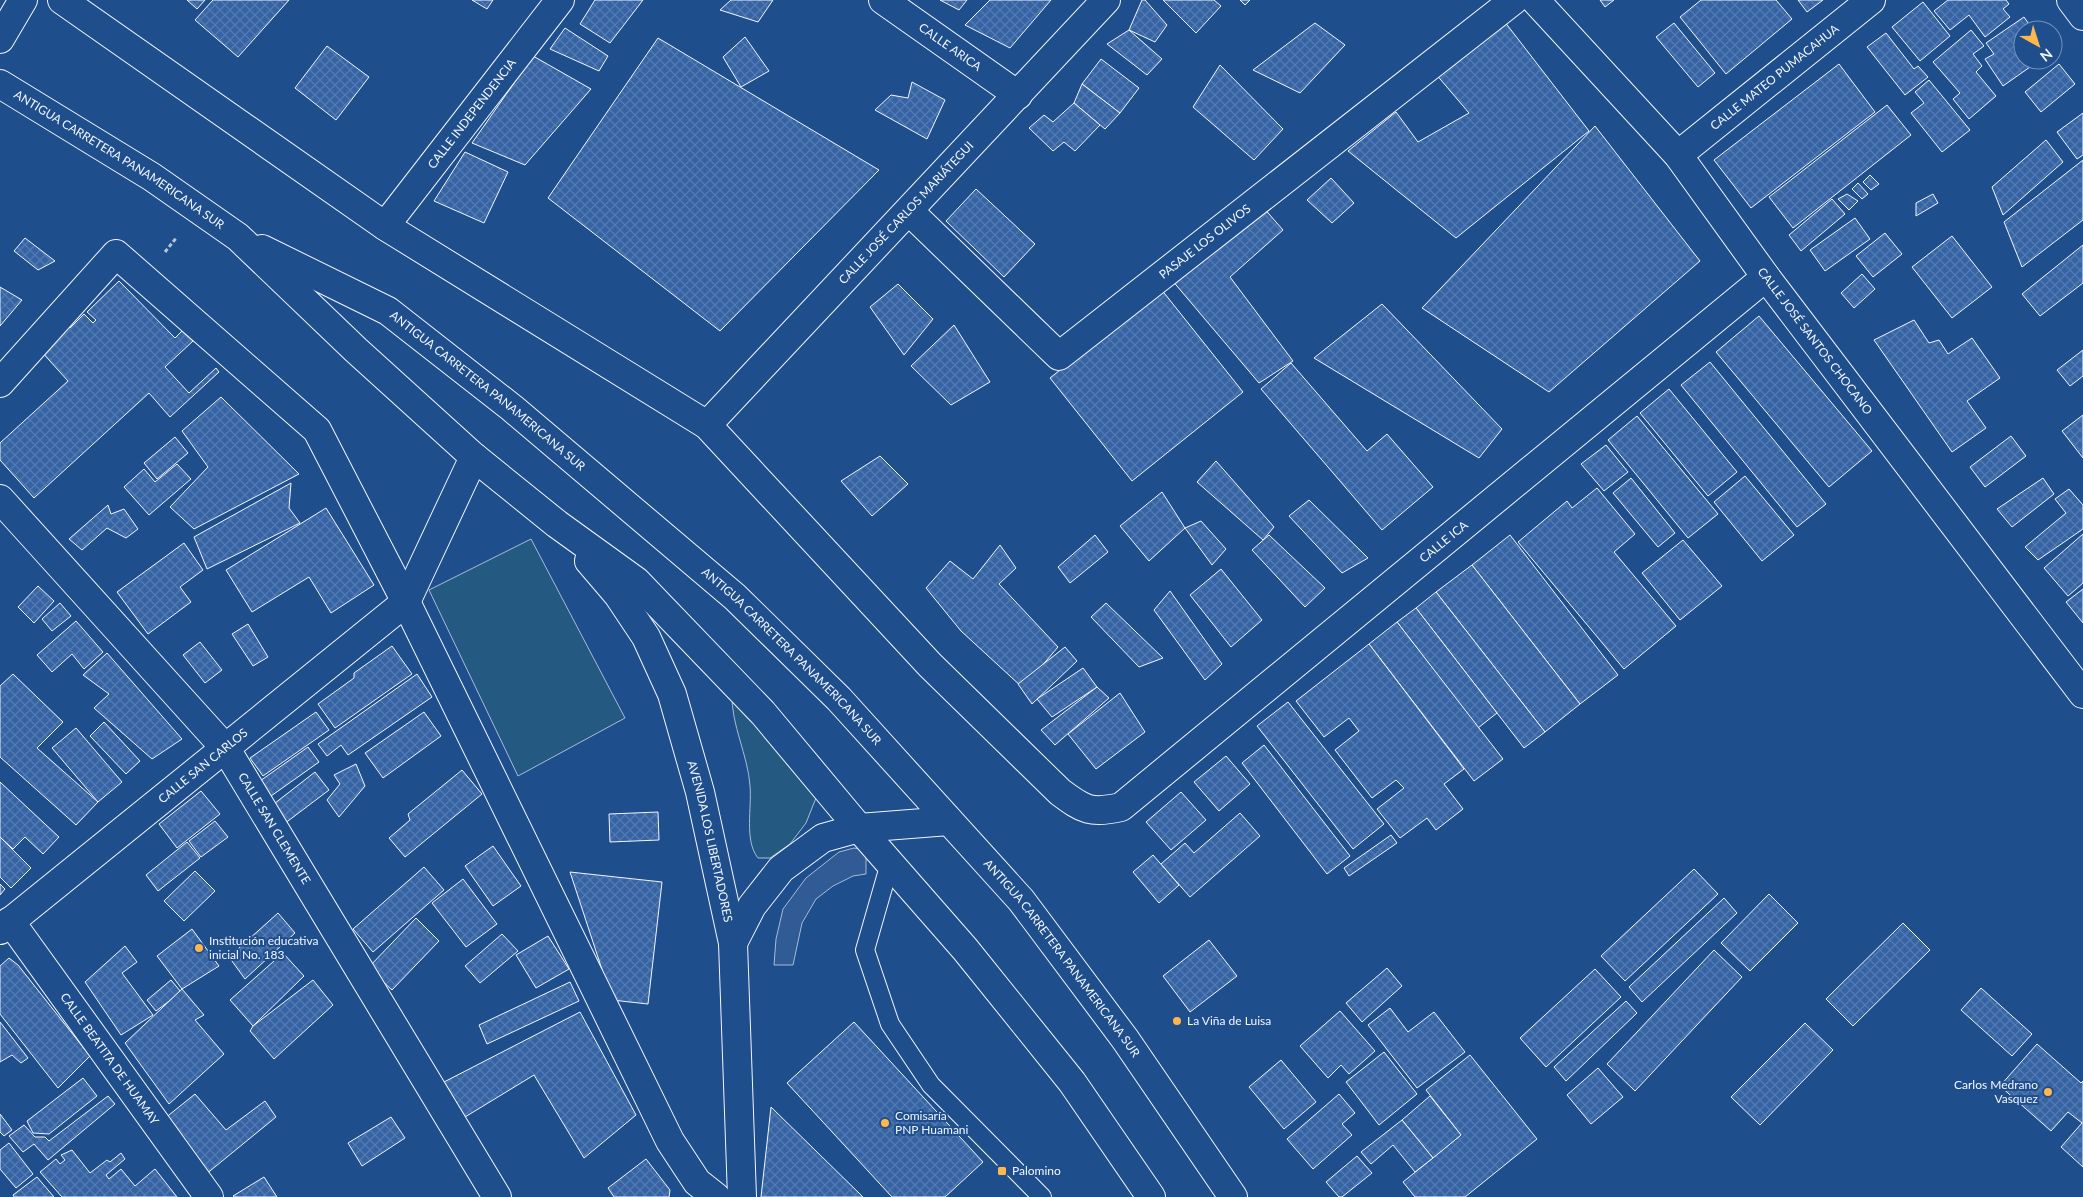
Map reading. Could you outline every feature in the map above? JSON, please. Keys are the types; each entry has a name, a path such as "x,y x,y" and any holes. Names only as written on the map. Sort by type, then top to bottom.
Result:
{"main road":[{"path":"0,39 23,0"},
{"path":"62,0 385,226 707,424"},
{"name":"CALLE INDEPENDENCIA","path":"385,226 560,0"},
{"name":"CALLE ARICA","path":"883,0 1018,96"},
{"name":"CALLE JOSÉ CARLOS MARIÁTEGUI","path":"707,424 1018,96 1106,0"},
{"name":"PASAJE LOS OLIVOS","path":"909,211 1059,356 1514,0"},
{"name":"CALLE JOSÉ SANTOS CHOCANO","path":"1535,0 1678,155 1766,277 2083,694"},
{"name":"CALLE MATEO PUMACAHUA","path":"1678,155 1871,0"},
{"path":"2071,0 2083,16"},
{"name":"ANTIGUA CARRETERA PANAMERICANA SUR","path":"0,84 152,177 238,237 388,311 512,408 735,597 839,699 1021,900 1126,1039 1233,1197"},
{"name":"ANTIGUA CARRETERA PANAMERICANA SUR","path":"238,237 356,350 474,457 557,524 636,581 763,713 859,828 965,949 1072,1082 1151,1197"},
{"path":"0,383 116,254 318,430 406,602 670,1141 698,1182 716,1197"},
{"name":"CALLE ICA","path":"707,424 930,665 1060,792 1081,808 1102,812 1121,807 1766,277"},
{"path":"406,602 474,457"},
{"name":"CALLE SAN CLEMENTE","path":"0,499 226,749 497,1197"},
{"name":"AVENIDA LOS LIBERTADORES","path":"557,524 618,595 646,637 672,694 700,792 733,943 742,1197"},
{"name":"CALLE SAN CARLOS","path":"5,926 406,602"},
{"path":"733,943 752,906 781,869 823,838 859,828 949,821"},
{"name":"CALLE BEATITA DE HUAMAY","path":"5,926 209,1197"}],"lane":[{"path":"890,863 865,950 890,1024 931,1084 1042,1197"}],"shaded area":[{"path":"531,539 625,718 518,776 429,590"},
{"path":"732,694 818,793 806,823 790,844 770,858 758,858 751,843 749,774 734,717"},
{"path":"854,848 866,850 866,874 853,876 833,886 816,899 802,923 793,965 774,965 776,939 783,909 806,878 839,852"}],"building":[{"path":"187,0 205,0 197,9"},
{"path":"213,0 289,0 238,57 195,20"},
{"path":"472,0 493,0 487,9"},
{"path":"595,0 643,0 610,43 580,24"},
{"path":"731,0 773,0 758,22 720,10"},
{"path":"940,0 967,0 959,10"},
{"path":"990,0 1051,0 1010,48 965,25"},
{"path":"1142,0 1145,0 1167,25 1155,42 1129,30"},
{"path":"1163,0 1214,0 1221,6 1196,33"},
{"path":"1240,0 1250,0 1245,5"},
{"path":"1600,0 1614,0 1605,7"},
{"path":"1701,0 1776,0 1792,19 1726,74 1680,17"},
{"path":"1798,0 1823,0 1807,12"},
{"path":"1948,0 2006,0 2009,4 2003,9 2010,17 1985,37 1969,15 1950,30 1934,11"},
{"path":"1923,2 1950,36 1920,61 1892,27"},
{"path":"1501,17 1589,131 1456,238 1348,151 1396,112 1418,142 1469,113 1435,73"},
{"path":"1315,23 1345,45 1300,93 1253,70"},
{"path":"1674,23 1715,73 1698,87 1656,37"},
{"path":"2013,25 2013,70 2026,70 2003,86 1985,59 1994,54 1986,43"},
{"path":"565,28 608,56 599,71 550,49"},
{"path":"1129,30 1162,59 1147,75 1107,44"},
{"path":"1971,30 1984,46 1973,54 1982,66 1976,72 1996,96 1969,119 1953,99 1960,93 1933,62"},
{"path":"1886,33 1914,69 1918,66 1928,77 1905,95 1867,47"},
{"path":"745,37 769,71 741,87 723,57"},
{"path":"658,38 879,170 720,331 548,198"},
{"path":"327,46 369,77 336,120 295,88"},
{"path":"533,56 591,89 525,165 472,143"},
{"path":"1101,59 1139,88 1120,113 1082,84"},
{"path":"1839,64 1875,112 1751,208 1714,160"},
{"path":"1220,65 1283,129 1254,160 1193,107"},
{"path":"2063,69 2075,84 2041,112 2025,92 2052,70"},
{"path":"1929,80 1970,130 1942,152 1911,113 1924,103 1915,92"},
{"path":"912,82 945,100 927,139 875,110 891,95 908,98"},
{"path":"1082,84 1120,113 1105,129 1074,103"},
{"path":"1074,103 1100,125 1075,151 1064,142 1053,151 1029,128 1044,115 1053,122"},
{"path":"1887,105 1911,135 1793,228 1769,197"},
{"path":"2083,113 2083,155 2077,159 2057,132"},
{"path":"1595,126 1700,261 1549,392 1422,308"},
{"path":"2046,140 2063,162 2003,215 1992,187"},
{"path":"465,152 508,172 484,223 434,201"},
{"path":"2083,160 2083,220 2022,267 2004,222"},
{"path":"1870,175 1879,184 1871,190 1863,182"},
{"path":"1331,178 1354,203 1332,223 1307,200"},
{"path":"1858,183 1868,194 1862,199 1852,189"},
{"path":"976,189 1035,244 1004,277 946,221"},
{"path":"1847,194 1858,201 1849,210 1838,199"},
{"path":"1933,194 1938,203 1916,216 1916,203"},
{"path":"1832,199 1845,214 1801,251 1789,235"},
{"path":"1262,206 1283,230 1230,277 1293,361 1259,383 1171,279"},
{"path":"1855,218 1870,239 1825,271 1810,250"},
{"path":"1885,233 1902,254 1873,277 1856,256"},
{"path":"1952,236 1992,287 1952,318 1912,267"},
{"path":"25,238 55,261 38,270 14,251"},
{"path":"2083,245 2083,283 2040,316 2022,294"},
{"path":"1862,274 1875,289 1854,308 1841,293"},
{"path":"119,281 175,338 182,331 193,341 165,367 189,393 216,368 219,372 170,417 149,393 34,498 0,460 0,443 68,381 40,350 68,325 70,328 84,314 93,323 96,320 87,312"},
{"path":"898,284 933,319 904,355 870,307"},
{"path":"0,287 22,300 0,326"},
{"path":"1161,289 1243,392 1132,481 1050,378"},
{"path":"1382,304 1502,429 1479,458 1314,358"},
{"path":"1759,316 1872,451 1829,487 1716,352"},
{"path":"1914,320 1929,343 1939,340 1948,354 1972,338 2000,378 1967,401 1986,428 1952,452 1874,340"},
{"path":"954,325 990,382 951,405 911,366"},
{"path":"2083,350 2083,376 2070,386 2057,370"},
{"path":"1710,362 1826,504 1797,527 1681,385"},
{"path":"1291,363 1367,451 1387,434 1433,487 1382,530 1261,389"},
{"path":"1669,389 1737,472 1708,496 1640,413"},
{"path":"221,397 299,474 194,529 170,507 208,467 182,431"},
{"path":"2083,415 2083,458 2062,431"},
{"path":"1637,416 1718,514 1688,538 1608,440"},
{"path":"2011,436 2026,456 1985,487 1970,467"},
{"path":"175,437 188,453 157,479 144,463"},
{"path":"1606,445 1628,472 1604,491 1581,464"},
{"path":"880,456 908,484 872,516 841,481"},
{"path":"1216,461 1274,527 1263,540 1197,482"},
{"path":"177,464 191,479 149,515 124,487 144,469 155,482"},
{"path":"1745,476 1794,535 1762,561 1714,502"},
{"path":"1631,478 1675,533 1658,547 1613,493"},
{"path":"2043,478 2054,494 2012,527 1997,509"},
{"path":"291,483 289,508 300,523 207,569 194,537"},
{"path":"1597,488 1635,534 1614,552 1676,626 1624,669 1518,542 1567,501 1572,508"},
{"path":"2069,489 2083,505 2083,529 2038,560 2025,547 2066,513 2055,499"},
{"path":"1162,492 1185,528 1149,561 1120,526"},
{"path":"1309,500 1368,558 1342,573 1289,516"},
{"path":"108,505 111,514 124,509 138,529 126,538 107,528 82,550 69,539"},
{"path":"326,508 374,585 331,613 309,577 252,612 226,570"},
{"path":"1201,521 1226,549 1212,565 1185,528"},
{"path":"2083,534 2083,583 2068,596 2044,568"},
{"path":"1095,535 1108,552 1070,583 1058,567"},
{"path":"1269,535 1325,588 1305,607 1252,550"},
{"path":"1510,535 1618,675 1580,704 1472,565"},
{"path":"1683,540 1722,586 1680,620 1642,573"},
{"path":"184,543 203,570 180,587 191,602 148,634 117,592"},
{"path":"1000,545 1016,568 999,584 1058,647 1023,688 961,631 926,588 950,561 973,579"},
{"path":"1472,565 1580,704 1545,732 1436,592"},
{"path":"1221,569 1262,620 1231,647 1190,595"},
{"path":"38,586 54,601 34,623 18,607"},
{"path":"2083,589 2083,623 2066,602"},
{"path":"1170,591 1222,664 1205,680 1154,610"},
{"path":"1436,592 1545,732 1524,748 1416,608"},
{"path":"60,603 71,616 52,631 42,619"},
{"path":"1106,603 1163,658 1139,667 1091,617"},
{"path":"1416,608 1497,713 1478,728 1397,622"},
{"path":"76,621 103,652 84,669 72,654 52,672 37,655"},
{"path":"1397,622 1503,759 1474,781 1369,644"},
{"path":"248,624 268,657 253,666 232,634"},
{"path":"200,642 222,670 205,683 183,655"},
{"path":"1369,644 1464,769 1444,784 1463,809 1436,830 1427,818 1400,838 1377,809 1404,788 1396,780 1372,798 1335,750 1359,731 1349,718 1324,737 1296,701"},
{"path":"392,646 412,674 335,728 318,704 354,678 354,673"},
{"path":"1065,647 1077,661 1032,704 1018,684"},
{"path":"107,653 182,739 152,759 94,708 109,694 83,675"},
{"path":"1083,668 1097,687 1052,717 1037,699"},
{"path":"13,674 63,722 37,748 98,802 76,825 0,757 0,686"},
{"path":"417,674 432,697 348,755 341,745 327,756 318,744"},
{"path":"1097,687 1109,698 1055,745 1041,730"},
{"path":"1120,693 1145,732 1096,769 1068,734"},
{"path":"1288,702 1384,824 1353,849 1257,726"},
{"path":"316,712 329,730 263,776 250,758"},
{"path":"424,712 441,736 383,778 365,753"},
{"path":"104,722 140,761 126,774 90,736"},
{"path":"76,728 122,782 98,802 52,748"},
{"path":"1264,745 1350,856 1327,874 1242,763"},
{"path":"308,747 319,762 271,796 260,781"},
{"path":"1226,756 1250,784 1219,811 1194,782"},
{"path":"356,764 365,786 339,817 327,800 340,784 334,775"},
{"path":"462,770 482,794 405,857 389,838 410,820 408,814"},
{"path":"315,772 329,790 284,824 270,807"},
{"path":"0,782 59,837 43,854 25,837 13,849 0,837"},
{"path":"201,791 220,814 177,848 159,824"},
{"path":"1181,792 1206,820 1171,850 1146,822"},
{"path":"658,812 659,840 610,842 609,814"},
{"path":"1240,813 1260,836 1190,897 1161,864 1185,843 1194,853"},
{"path":"215,821 228,837 201,857 189,841"},
{"path":"1391,835 1397,843 1349,876 1344,868"},
{"path":"0,837 31,868 11,888 0,877"},
{"path":"187,842 200,858 158,891 146,875"},
{"path":"493,846 521,886 493,906 465,866"},
{"path":"1153,855 1179,885 1159,903 1133,872"},
{"path":"424,867 444,890 373,952 353,929"},
{"path":"1694,869 1718,894 1625,981 1601,956"},
{"path":"195,871 215,891 184,921 164,901"},
{"path":"570,872 662,882 648,1004 612,1000"},
{"path":"463,879 497,924 466,947 432,903"},
{"path":"0,884 5,889 0,895"},
{"path":"1769,894 1798,923 1750,971 1721,943"},
{"path":"1724,898 1737,913 1642,1002 1629,987"},
{"path":"278,913 295,933 245,979 229,957"},
{"path":"416,918 439,941 392,990 368,968"},
{"path":"1903,923 1930,950 1853,1026 1826,999"},
{"path":"192,929 219,966 182,989 157,956"},
{"path":"502,934 518,951 480,983 465,966"},
{"path":"548,936 569,969 536,988 516,955"},
{"path":"1209,940 1237,976 1190,1012 1163,976"},
{"path":"125,946 137,962 122,973 153,1015 121,1035 85,982"},
{"path":"1714,950 1742,977 1635,1091 1607,1064"},
{"path":"283,953 304,976 253,1026 230,1000"},
{"path":"9,958 18,965 90,1056 58,1088 0,1014 0,966"},
{"path":"1387,968 1402,986 1362,1022 1346,1003"},
{"path":"1595,969 1621,997 1546,1067 1520,1038"},
{"path":"171,980 181,992 156,1011 147,1000"},
{"path":"313,980 333,1005 274,1059 250,1031 253,1026"},
{"path":"570,982 579,1001 487,1044 479,1025"},
{"path":"1981,988 2032,1034 2012,1056 1961,1010"},
{"path":"182,989 204,1015 195,1020 224,1054 169,1104 125,1043"},
{"path":"1626,1001 1637,1013 1566,1081 1554,1067"},
{"path":"1390,1008 1408,1032 1434,1012 1465,1052 1417,1088 1368,1025"},
{"path":"1340,1011 1375,1051 1349,1074 1341,1065 1328,1078 1300,1046"},
{"path":"580,1012 636,1115 584,1158 534,1075 465,1117 444,1082"},
{"path":"0,1022 28,1058 21,1063 12,1055 0,1062"},
{"name":"Comisaría PNP Huamani","path":"854,1022 983,1162 945,1197 892,1197 787,1083"},
{"path":"1805,1023 1833,1050 1760,1125 1731,1097"},
{"path":"2037,1044 2081,1083 2083,1081 2083,1167 2061,1147 2082,1123 2068,1112 2051,1131 2000,1086"},
{"path":"1384,1052 1417,1094 1379,1125 1346,1082"},
{"path":"1470,1055 1537,1139 1465,1197 1415,1197 1403,1182 1461,1135 1426,1090"},
{"path":"1281,1060 1316,1102 1284,1129 1249,1087"},
{"path":"1598,1068 1623,1097 1591,1124 1567,1095"},
{"path":"83,1078 97,1096 49,1134 33,1133 27,1121"},
{"path":"195,1094 226,1130 265,1101 276,1117 205,1175 164,1119"},
{"path":"1339,1094 1355,1113 1342,1124 1352,1135 1313,1169 1287,1139"},
{"path":"108,1096 115,1104 48,1160 34,1144 23,1152 9,1136 24,1125 35,1137 45,1137 49,1141"},
{"path":"1430,1096 1461,1135 1433,1158 1402,1120"},
{"path":"771,1107 863,1197 761,1197"},
{"path":"0,1114 12,1130 4,1136 0,1132"},
{"path":"391,1117 405,1138 362,1166 348,1143"},
{"path":"1402,1120 1433,1158 1415,1172 1393,1145 1371,1164 1361,1152"},
{"path":"9,1143 33,1174 16,1188 0,1169 0,1150"},
{"path":"72,1150 90,1173 107,1160 110,1162 121,1153 125,1159 106,1175 109,1179 121,1169 135,1186 155,1169 177,1197 62,1197 40,1172 56,1159 60,1164 65,1160 61,1155"},
{"path":"1357,1156 1372,1173 1342,1197 1339,1197 1326,1182"},
{"path":"646,1159 670,1190 669,1197 614,1197 608,1188"},
{"path":"37,1177 54,1197 14,1197 13,1195"},
{"path":"264,1177 277,1197 233,1196"}],"place":[{"name":"Institución educativa inicial No. 183","path":"199,948"},
{"name":"La Viña de Luisa","path":"1177,1021"},
{"name":"Carlos Medrano Vasquez","path":"2048,1092"},
{"name":"Comisaría PNP Huamani","path":"885,1123"},
{"name":"Palomino","path":"1002,1171"}]}
